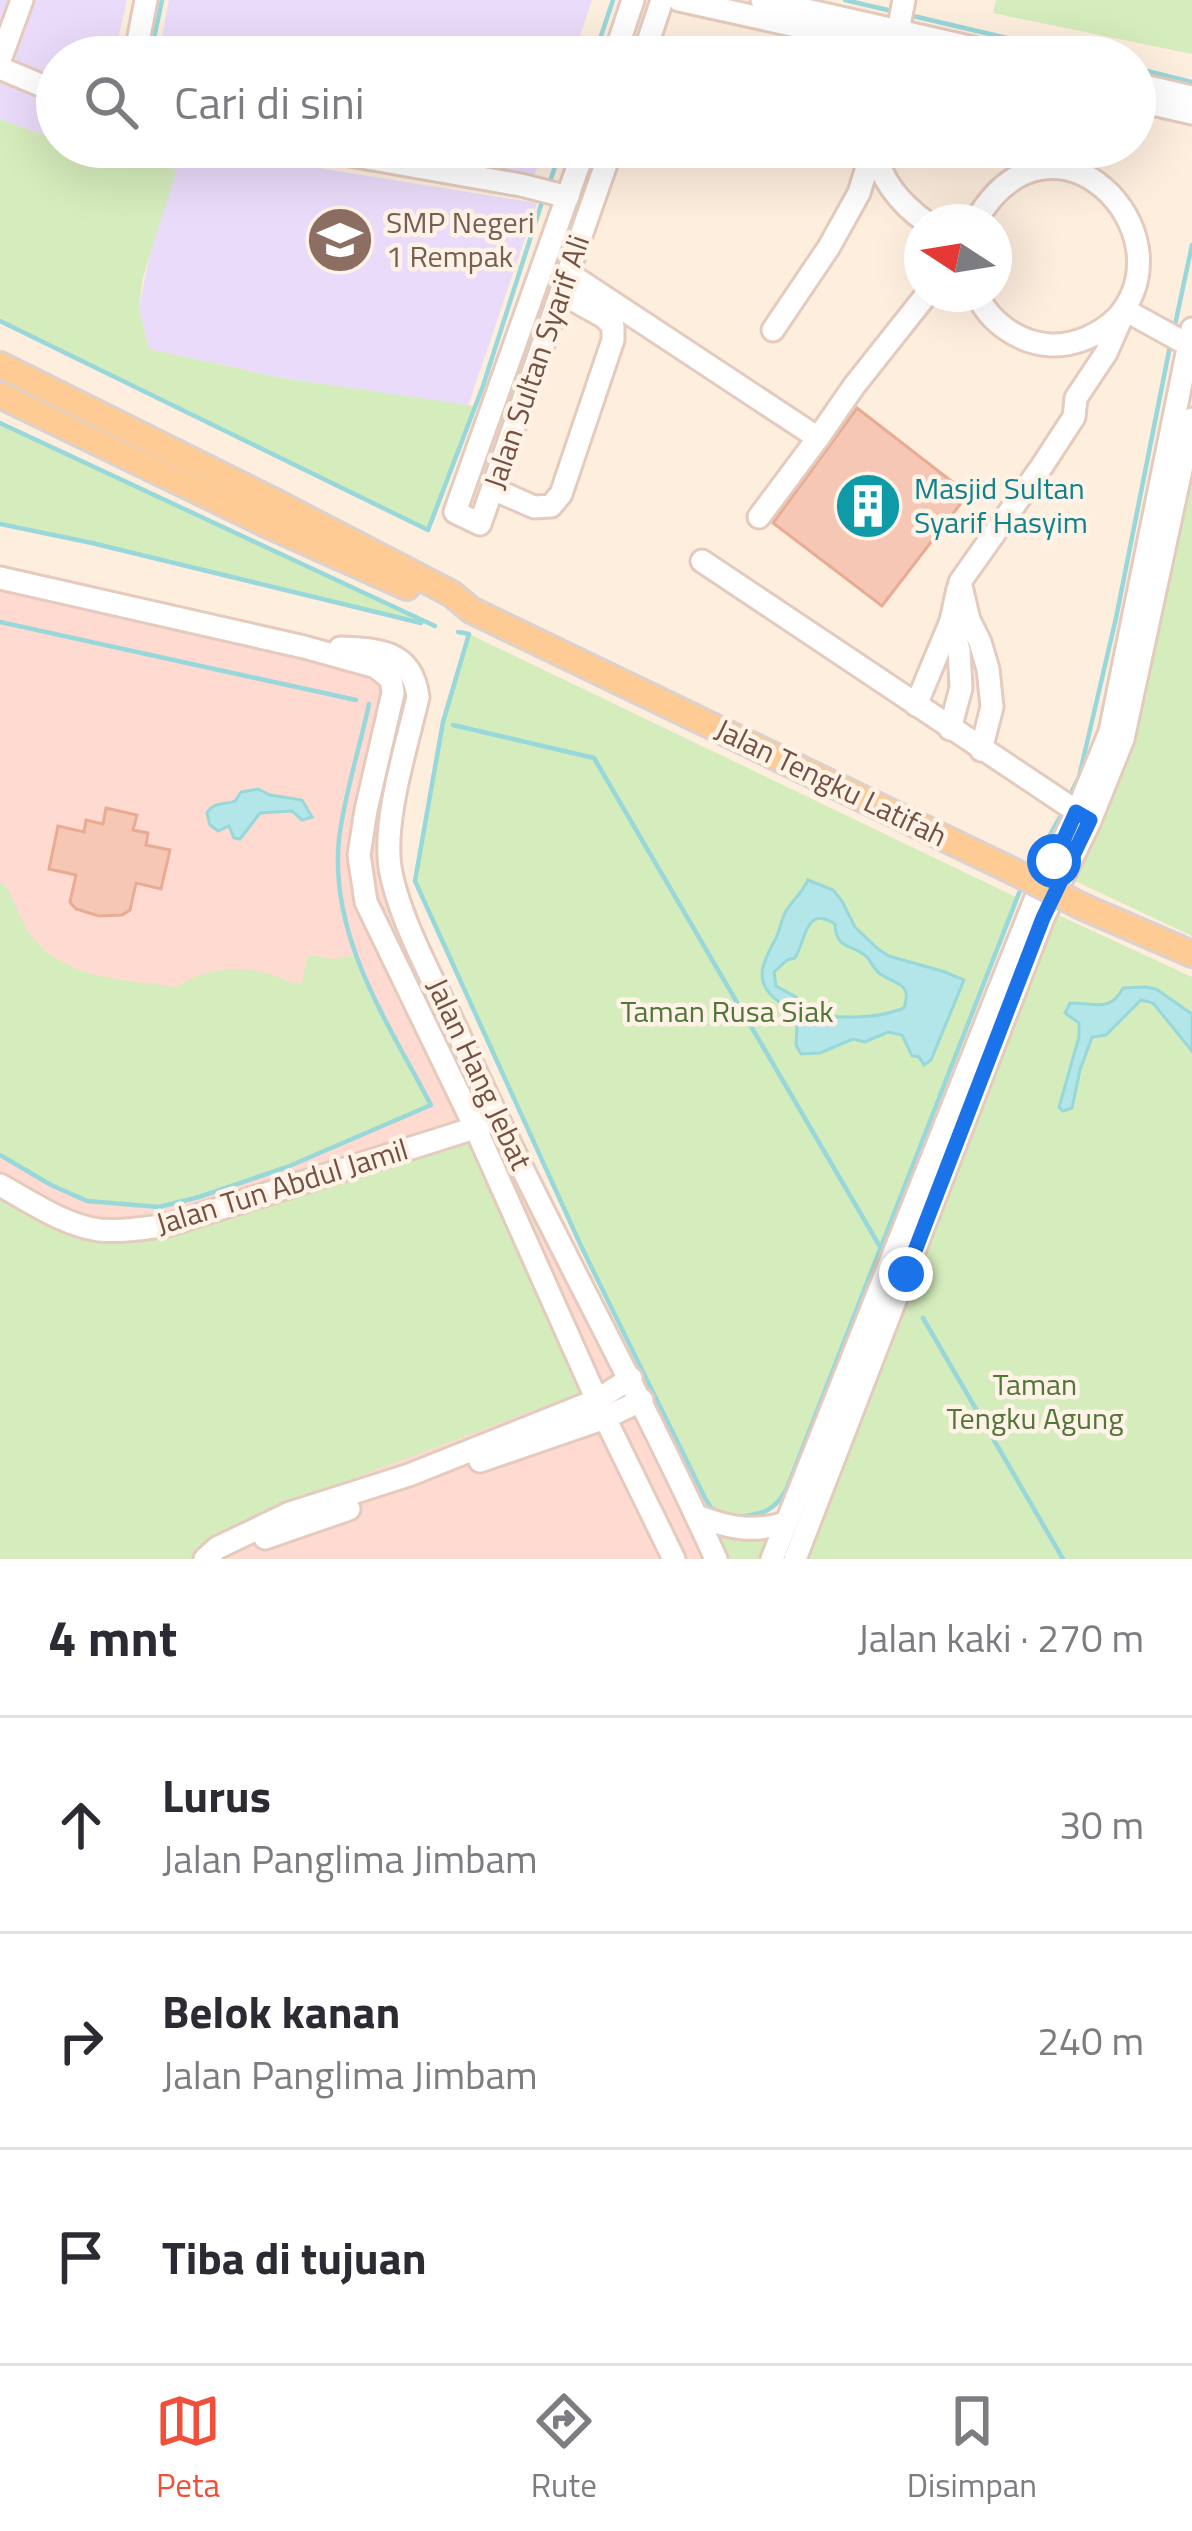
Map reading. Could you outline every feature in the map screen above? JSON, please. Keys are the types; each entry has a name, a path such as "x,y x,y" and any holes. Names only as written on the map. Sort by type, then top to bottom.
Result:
{"main road":[{"name":"Jalan Tengku Latifah","path":"0,365 452,593 471,610"},
{"name":"Jalan Tengku Latifah","path":"0,395 266,524 447,605 471,610 1081,906 1192,954"}],"street":[{"path":"22,0 0,64 36,82"},
{"path":"139,36 146,0"},
{"path":"621,36 633,0"},
{"path":"650,36 662,0"},
{"path":"679,0 848,36"},
{"path":"761,0 866,36"},
{"path":"897,36 904,0"},
{"path":"1156,89 1192,97"},
{"path":"1156,105 1192,113"},
{"path":"424,168 568,197"},
{"name":"Jalan Sultan Syarif Ali","path":"578,168 455,512 481,524 605,168"},
{"path":"773,330 839,229 867,168"},
{"path":"880,168 904,205"},
{"path":"916,705 951,620 960,582 1074,416 1076,398 1106,353 1138,285 1143,256 1128,207 1092,176 1046,169 1024,174 985,204"},
{"path":"565,283 818,438"},
{"path":"493,489 534,507 551,506 561,494 614,326 565,283"},
{"path":"990,312 1022,338 1050,345 1078,342 1104,330 1125,310"},
{"path":"795,1559 888,1320 915,1228 1043,918 1110,732 1191,340 1125,310"},
{"path":"759,517 913,312"},
{"path":"1083,816 1123,740 1192,419"},
{"path":"701,561 1083,816"},
{"name":"Jalan Hang Jebat","path":"0,578 304,647 376,667 392,679 359,855 367,902 674,1559"},
{"path":"960,582 988,669 992,707 981,749"},
{"path":"950,729 961,688 951,620"},
{"name":"Jalan Hang Jebat","path":"304,647 369,649 398,659 415,677 415,708 392,815 389,860 400,906 497,1121 631,1378 716,1559"},
{"name":"Jalan Tun Abdul Jamil","path":"0,1185 64,1219 97,1230 136,1230 168,1225 497,1121"},
{"path":"772,1559 874,1301 915,1228"},
{"path":"224,1559 251,1542 601,1409 631,1378"},
{"path":"205,1559 217,1548 290,1513 601,1409 641,1400"},
{"path":"697,1516 751,1531 786,1523"}],"shaded area":[{"path":"0,0 127,0 119,36 36,36 36,132 0,119"},
{"path":"169,0 592,0 580,36 162,36"},
{"name":"SMP Negeri 1 Rempak","path":"167,168 318,168 537,203 468,406 282,378 149,349 139,308"},
{"path":"486,168 537,168 534,177"},
{"path":"0,578 415,677 392,815 393,884 716,1559 0,1559"}],"green space":[{"path":"996,0 1192,0 1192,54 1156,47 1156,36 1105,36 993,13"},
{"path":"0,119 36,132 36,168 172,168 176,172 143,277 139,308 149,349 282,378 475,406 428,530 0,321"},
{"path":"0,423 435,626 0,524"},
{"path":"1192,473 1192,936 1073,880 1121,780"},
{"name":"Taman Rusa Siak","path":"469,634 1016,897 787,1488 777,1505 760,1515 729,1515 705,1498 582,1248 415,881 443,722"},
{"path":"0,883 44,949 78,969 116,979 176,987 209,972 245,969 297,984 302,983 308,955 335,959 355,955 431,1105 287,1167 159,1207 87,1201 50,1185 0,1156"},
{"name":"Taman Tengku Agung","path":"1054,913 1192,977 1192,1559 807,1559"},
{"path":"469,1135 587,1390 310,1495 217,1540 195,1559 0,1559 0,1197 156,1237 238,1216"},
{"path":"776,1534 765,1559 724,1559 713,1538"}],"water":[{"path":"258,789 302,800 312,817 302,820 292,811 260,813 240,839 234,838 229,826 218,831 210,825 207,813 213,807"},
{"path":"808,880 833,890 855,927 878,949 964,980 931,1060 924,1065 912,1056 902,1035 888,1032 865,1042 853,1039 820,1053 801,1054 796,1045 797,1025 804,1021 886,1013 904,1008 906,1000 901,985 842,943 835,924 825,919 812,922 795,958 774,972 776,986 796,997 792,1003 782,1004 766,989 762,974 766,957 786,911"},
{"path":"1123,988 1156,989 1192,1014 1192,1051 1153,1003 1141,1000 1106,1035 1092,1037 1072,1108 1063,1111 1059,1107 1079,1037 1079,1023 1065,1013 1070,1003 1107,1004"}],"building":[{"name":"Masjid Sultan Syarif Hasyim","path":"857,408 968,494 882,606 773,523"},
{"path":"106,808 137,815 133,830 148,833 146,845 170,850 161,889 136,883 130,910 99,916 76,909 70,902 76,875 49,869 58,826 84,832 86,820 103,824"}],"waterway":[{"path":"154,36 162,0"},
{"path":"601,36 613,0"},
{"path":"845,0 892,11"},
{"path":"909,15 998,36"},
{"path":"1156,73 1192,82"},
{"path":"550,181 555,168"},
{"path":"0,321 428,530 483,386 542,202"},
{"path":"1175,325 1192,245"},
{"path":"1070,795 1079,777 1116,618 1170,346"},
{"path":"0,423 435,626"},
{"path":"0,524 421,623"},
{"path":"0,622 356,700"},
{"path":"458,632 469,634 443,722 415,881 582,1248 705,1498 719,1513"},
{"path":"0,1155 87,1201 159,1207 287,1167 431,1105 365,978 343,910 339,839 369,704"},
{"path":"453,725 594,758 879,1245"},
{"path":"1029,872 1060,817"},
{"path":"736,1517 766,1511 787,1488 1021,888"},
{"path":"923,1318 1063,1559"}],"place":[{"name":"SMP Negeri 1 Rempak","path":"340,240"},
{"name":"Masjid Sultan Syarif Hasyim","path":"868,506"}],"route":[{"path":"906,1274 1043,918 1090,820 1076,812 1054,861"}]}
